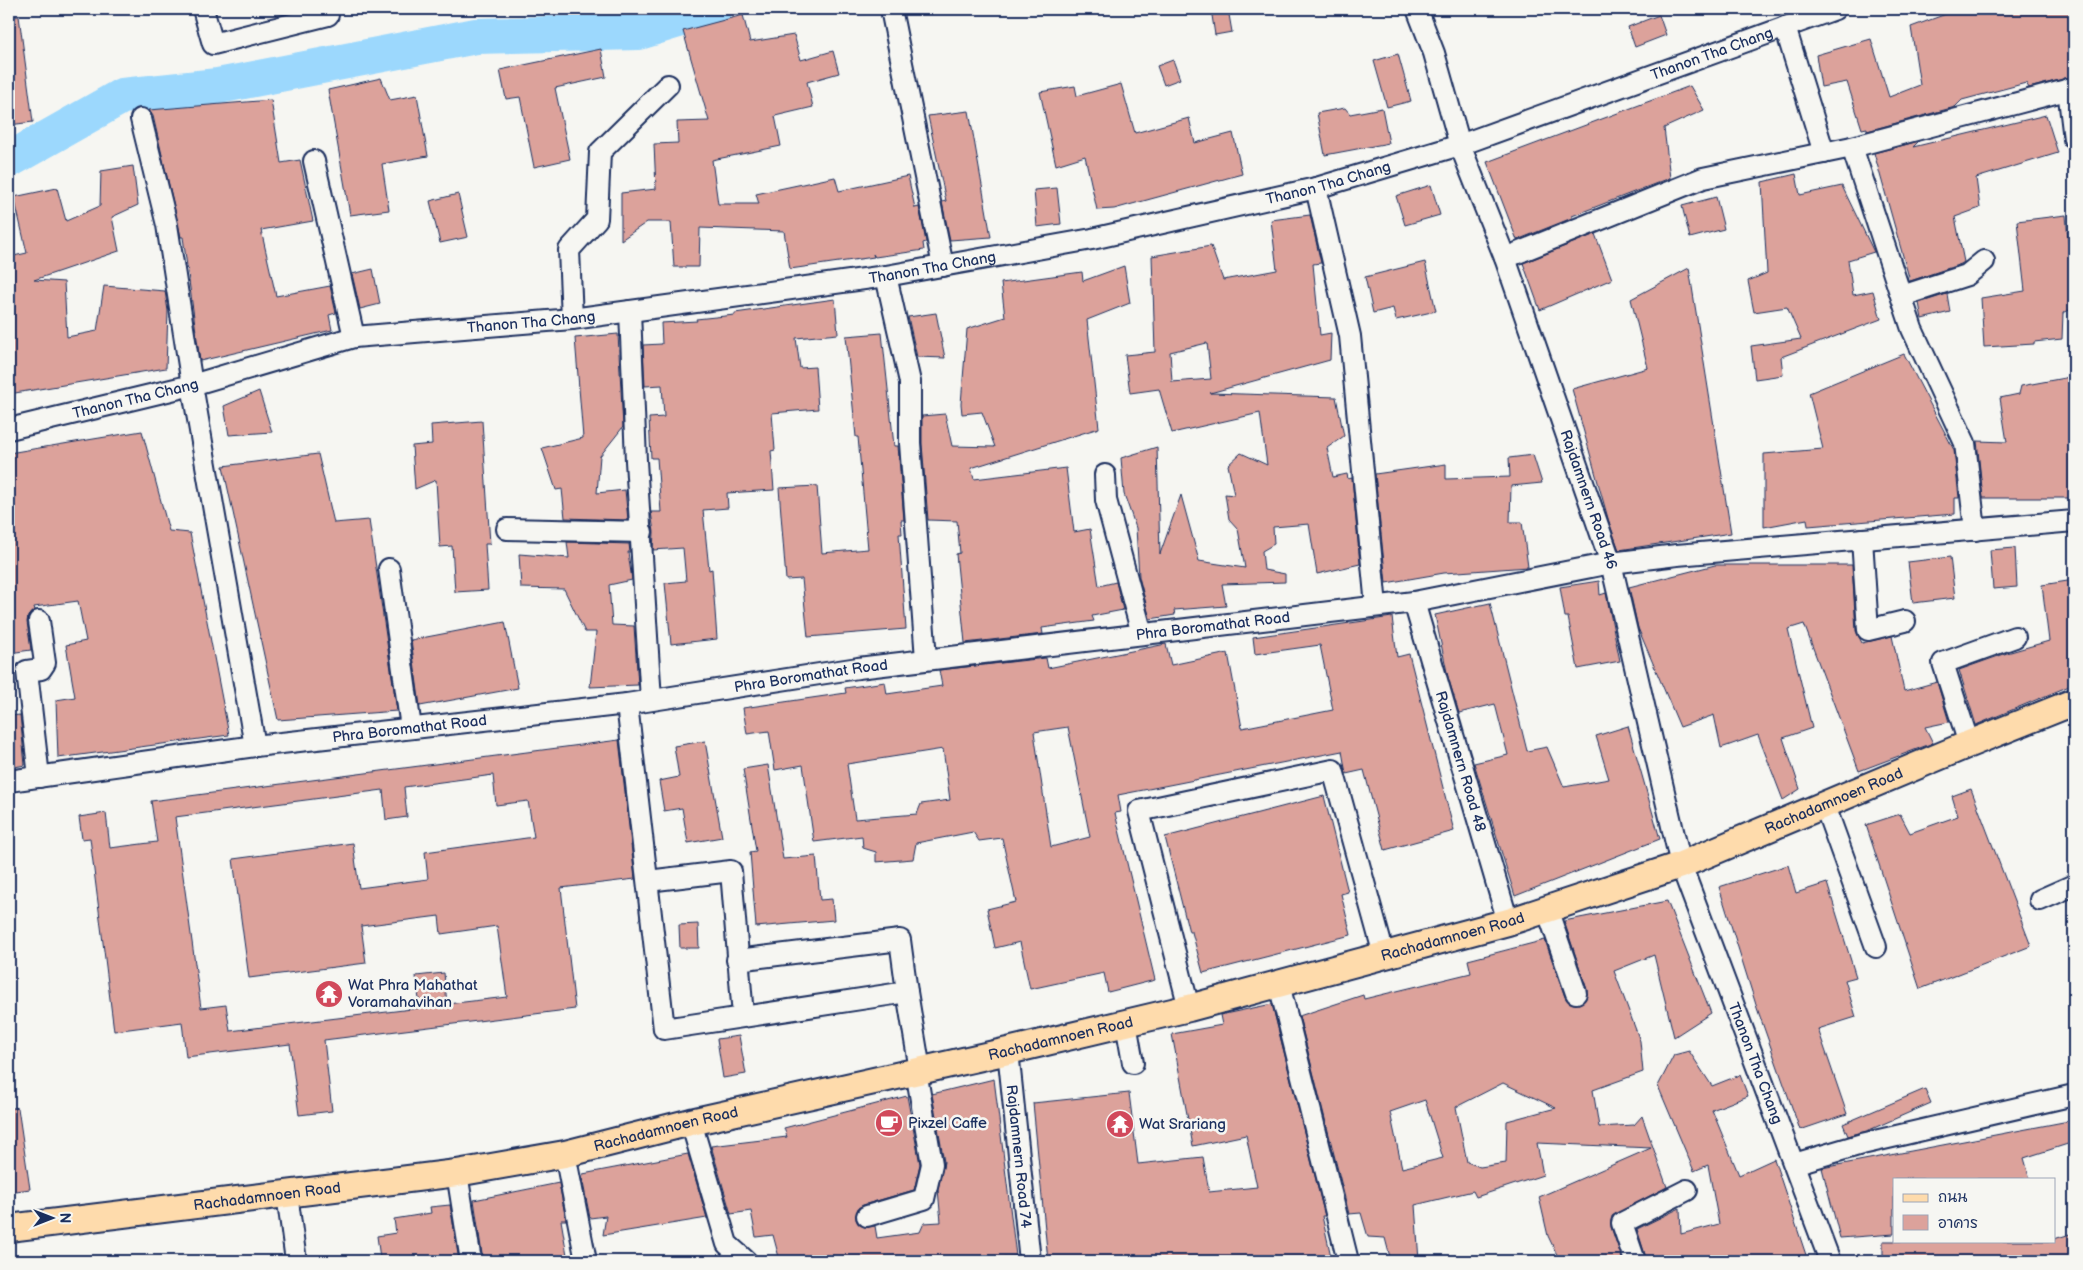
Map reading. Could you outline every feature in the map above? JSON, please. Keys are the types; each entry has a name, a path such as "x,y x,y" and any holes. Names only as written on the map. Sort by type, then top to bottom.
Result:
{"main road":[{"name":"Rachadamnoen Road","path":"9,1228 457,1174 565,1154 691,1122 1008,1051 1189,1008 1508,922 1681,865 2074,702"}],"street":[{"path":"203,9 213,44 328,15 327,9"},
{"path":"891,9 943,266"},
{"name":"Rajdamnern Road 46","path":"1417,9 1434,53 1460,145 1505,258 1611,564 1681,865"},
{"name":"Thanon Tha Chang","path":"9,428 192,385 354,337 572,319 886,276 1092,239 1316,188 1460,145 1835,9"},
{"path":"1784,27 1824,153"},
{"path":"572,319 569,250 597,219 600,152 668,85"},
{"path":"1505,258 1703,178 1852,147 2071,89 2074,139"},
{"path":"141,119 168,225 192,385 256,746"},
{"path":"1852,147 1912,329 1965,443 1975,530"},
{"path":"314,161 354,337"},
{"path":"1316,188 1350,336 1376,606"},
{"path":"1902,296 1967,275 1984,261"},
{"path":"886,276 910,382 910,443 926,659"},
{"path":"630,311 636,461 642,532 651,700"},
{"path":"1105,475 1106,500 1142,634"},
{"name":"Phra Boromathat Road","path":"9,781 256,746 627,704 926,659 1414,602 1611,564 1677,554 2074,521"},
{"path":"507,529 642,532"},
{"path":"1862,539 1868,630 1904,621"},
{"path":"389,569 411,728"},
{"name":"Rajdamnern Road 48","path":"1414,602 1508,922"},
{"path":"39,621 45,663 41,669 26,671 39,776"},
{"path":"1969,744 1943,663 2016,638"},
{"path":"627,704 664,1029 907,992"},
{"path":"1189,1008 1139,811 1333,770 1384,955"},
{"path":"1825,806 1876,947"},
{"name":"Thanon Tha Chang","path":"1681,865 1830,1261"},
{"path":"648,881 731,871 743,1016"},
{"path":"2040,900 2074,886"},
{"path":"1547,909 1576,993"},
{"path":"737,960 900,940 932,1164 924,1199 867,1216"},
{"path":"1279,984 1348,1261"},
{"path":"1126,1023 1133,1063"},
{"name":"Rajdamnern Road 74","path":"1008,1051 1030,1261"},
{"path":"1794,1164 1862,1144 2074,1095"},
{"path":"691,1122 727,1244 746,1261"},
{"path":"565,1154 586,1261"},
{"path":"457,1174 471,1261"},
{"path":"1636,1261 1622,1223 1687,1190"},
{"path":"287,1194 296,1261"}],"building":[{"path":"1211,9 1228,9 1232,32 1215,35"},
{"path":"1966,9 2074,9 2074,76 2029,88 2026,83 1962,100 1955,107 1867,131 1867,128 1862,129 1847,82 1821,87 1816,55 1871,39 1889,97 1920,85 1911,27"},
{"path":"743,15 750,42 794,35 801,60 833,51 839,73 807,82 813,107 775,116 781,146 712,160 718,204 759,204 756,194 835,177 839,191 908,176 915,208 919,207 926,242 923,243 924,250 875,257 873,254 874,257 790,269 784,231 700,228 699,267 674,267 671,222 647,222 621,240 621,193 656,189 654,144 678,143 677,122 709,121 683,31"},
{"path":"1659,15 1666,35 1635,47 1628,27"},
{"path":"19,16 33,122 9,125 9,17"},
{"path":"601,49 606,77 555,88 570,159 534,167 520,97 506,99 500,70"},
{"path":"1398,54 1411,101 1387,107 1374,61"},
{"path":"1173,60 1180,79 1164,85 1157,66"},
{"path":"381,78 390,100 417,95 428,156 382,164 389,210 350,215 328,90"},
{"path":"1121,84 1135,133 1189,118 1195,143 1233,133 1242,174 1114,209 1097,210 1085,156 1056,165 1040,92 1075,86 1077,96"},
{"path":"1690,86 1704,110 1664,128 1670,178 1572,216 1572,218 1517,240 1487,162"},
{"path":"271,100 281,163 300,160 313,221 261,230 276,296 330,286 336,313 329,315 332,330 200,361 183,237 181,237 153,116 149,110"},
{"path":"1345,108 1350,114 1382,108 1389,143 1325,155 1317,113"},
{"path":"969,111 991,237 950,240 942,202 946,201 928,116"},
{"path":"2046,115 2058,153 1976,178 1980,208 1955,217 1964,262 1910,281 1874,153 1919,141 1913,147"},
{"path":"133,166 138,205 112,217 119,251 34,280 64,282 67,337 97,331 104,286 165,291 168,311 166,368 9,394 9,257 27,253 14,197 57,188 66,221 100,206 101,171"},
{"path":"1796,174 1800,195 1842,186 1874,252 1848,260 1853,295 1873,291 1881,319 1781,357 1783,375 1755,379 1751,346 1801,339 1787,307 1754,312 1748,281 1767,273 1762,182"},
{"path":"1431,185 1440,215 1405,225 1396,196"},
{"path":"1057,188 1061,224 1037,227 1034,190"},
{"path":"458,194 468,237 440,243 430,201"},
{"path":"1716,197 1724,229 1690,238 1682,206"},
{"path":"1310,215 1321,263 1313,264 1320,335 1331,333 1330,360 1210,393 1336,397 1344,436 1327,448 1333,477 1347,474 1348,479 1352,478 1360,564 1317,574 1309,524 1273,527 1274,544 1262,551 1264,570 1285,574 1285,582 1222,584 1226,606 1174,610 1175,615 1150,619 1139,577 1136,528 1124,494 1121,458 1157,447 1160,554 1181,495 1199,561 1245,568 1238,529 1229,519 1225,494 1234,495 1228,465 1241,453 1267,465 1260,413 1172,433 1159,389 1130,393 1125,355 1155,352 1152,256 1211,246 1223,280 1277,270 1271,220","holes":["1207,343 1211,379 1172,382 1170,352"]},
{"path":"2066,215 2074,308 2063,313 2062,339 2034,342 2034,344 1984,347 1981,298 2025,291 2017,221"},
{"path":"1595,234 1612,279 1540,310 1523,263"},
{"path":"1425,262 1436,311 1396,320 1393,308 1373,313 1365,277"},
{"path":"1124,266 1130,303 1087,320 1099,428 971,468 974,479 1066,468 1074,532 1090,529 1099,586 1116,582 1123,610 1092,616 1094,621 1042,628 1043,634 965,643 956,554 960,553 957,521 928,520 922,444 922,416 945,414 952,446 995,447 982,412 962,414 961,404 967,329 1005,317 1001,283 1082,272 1083,281"},
{"path":"1689,268 1731,533 1619,550 1609,522 1572,389 1648,368 1631,299"},
{"path":"373,269 380,304 360,309 352,274"},
{"path":"1947,294 1950,312 1922,319 1919,303"},
{"path":"835,299 838,334 796,338 800,368 815,367 818,409 772,413 775,450 771,451 774,490 727,493 728,508 703,510 709,570 712,569 717,639 671,644 665,583 686,581 683,548 653,550 654,532 651,512 661,512 657,458 651,458 649,418 664,417 662,385 645,386 643,345 662,344 661,323 697,321 696,319 735,315 735,313"},
{"path":"936,313 945,358 917,357 908,317"},
{"path":"882,333 894,446 898,446 904,520 901,520 902,534 899,534 906,629 808,637 802,579 786,580 779,488 817,486 822,553 868,549 858,437 856,437 846,336"},
{"path":"618,334 623,427 600,456 597,493 625,490 628,520 565,518 562,489 556,490 542,448 583,438 575,338"},
{"path":"1904,354 1954,450 1959,498 1955,498 1955,514 1808,526 1807,519 1764,527 1764,454 1823,449 1809,393"},
{"path":"2070,377 2074,397 2074,498 1983,498 1977,441 2007,442 2000,398 2019,394 2021,386"},
{"path":"259,391 272,432 229,435 224,406"},
{"path":"482,421 490,544 485,544 488,590 455,592 452,546 440,547 436,480 415,489 412,446 432,444 431,425"},
{"path":"142,431 169,531 190,533 229,735 58,758 56,700 75,697 66,645 86,641 78,601 34,607 35,610 28,616 27,622 31,650 9,653 9,453"},
{"path":"318,454 334,523 369,520 397,711 278,720 223,466"},
{"path":"1533,455 1542,483 1511,486 1510,522 1522,522 1528,567 1444,573 1386,583 1375,474 1446,464 1446,479 1510,477 1509,458"},
{"path":"567,542 629,544 630,552 628,552 632,580 609,585 612,625 634,626 638,685 590,687 596,632 585,632 564,589 521,588 519,554 569,558"},
{"path":"2015,548 2017,587 1993,589 1990,550"},
{"path":"1950,557 1955,598 1913,603 1908,562"},
{"path":"1715,565 1852,565 1856,631 1862,643 1892,636 1904,691 1937,682 1949,722 1925,727 1933,743 1859,771 1804,624 1788,629 1812,728 1783,738 1800,789 1783,800 1758,735 1721,748 1714,715 1680,727 1638,628 1629,587"},
{"path":"2074,580 2074,684 1976,725 1959,670 2049,641 2042,585"},
{"path":"1599,581 1600,595 1606,593 1620,661 1578,669 1568,617 1565,617 1560,587"},
{"path":"1490,603 1527,751 1547,747 1564,787 1609,779 1596,736 1628,726 1660,839 1515,896 1474,763 1508,755 1495,704 1459,713 1448,677 1435,615"},
{"path":"1392,617 1397,657 1409,654 1454,831 1385,850 1364,770 1346,774 1342,751 1118,795 1121,812 1115,813 1155,980 1108,992 1104,973 1030,989 1020,942 995,948 987,909 1016,902 1002,838 979,841 973,832 916,843 913,859 876,862 876,852 863,848 862,836 814,842 803,765 775,770 769,731 747,734 743,708 846,693 845,688 885,682 887,694 942,686 939,670 1046,658 1048,668 1166,644 1171,665 1228,653 1242,728 1333,710 1320,645 1255,654 1253,637","holes":["1068,727 1090,837 1051,847 1034,732","943,749 950,800 921,804 917,814 855,819 847,764"]},
{"path":"505,622 518,688 420,706 411,640"},
{"path":"20,715 25,765 9,768 9,716"},
{"path":"619,740 635,879 561,888 575,1009 324,1040 332,1111 299,1115 290,1044 186,1057 182,1022 114,1031 90,838 82,839 79,817 106,813 110,848 157,842 151,801","holes":["493,775 496,805 528,801 534,837 425,852 428,879 359,888 353,843 233,859 249,978 366,963 361,926 439,916 441,934 497,926 507,997 447,1004 444,973 416,976 420,1008 230,1031 226,1005 201,1008 175,817 383,790 386,820 407,817 404,787"]},
{"path":"705,741 722,837 688,843 682,808 664,811 659,781 679,777 674,746"},
{"path":"768,765 783,859 816,856 820,900 832,899 834,920 756,927 750,852 756,851 743,769"},
{"path":"1971,789 2031,946 1920,989 1866,825 1900,814 1910,833 1958,816 1952,796"},
{"path":"1324,796 1348,892 1341,894 1351,935 1203,973 1192,932 1189,932 1165,837"},
{"path":"1788,865 1796,893 1827,883 1856,977 1845,980 1856,1017 1818,1029 1847,1114 1800,1130 1757,1008 1719,887"},
{"path":"1667,901 1711,1013 1674,1037 1654,955 1614,971 1640,1041 1643,1072 1593,1090 1599,1127 1634,1125 1642,1116 1667,1187 1612,1216 1611,1227 1623,1261 1560,1261 1548,1236 1539,1197 1651,1148 1537,1143 1543,1175 1476,1197 1473,1191 1415,1205 1419,1261 1391,1261 1385,1238 1368,1237 1361,1213 1349,1214 1299,1016 1363,995 1364,999 1471,973 1468,960 1545,940 1565,997 1569,1002 1579,1004 1585,1000 1587,990 1564,921","holes":["1503,1083 1556,1108 1507,1121 1506,1163 1480,1167 1467,1162 1456,1107","1425,1100 1443,1158 1402,1168 1390,1112"]},
{"path":"698,924 699,948 680,948 679,925"},
{"path":"1272,1004 1325,1216 1322,1216 1332,1261 1048,1261 1033,1103 1129,1093 1138,1164 1203,1157 1209,1192 1257,1187 1246,1135 1193,1146 1172,1034 1222,1025 1220,1015"},
{"path":"739,1036 746,1074 723,1078 717,1039"},
{"path":"1689,1051 1712,1086 1740,1075 1748,1096 1712,1110 1739,1175 1774,1159 1808,1261 1647,1261 1637,1229 1680,1208 1681,1234 1719,1224 1708,1165 1694,1171 1658,1086 1674,1055"},
{"path":"994,1079 1016,1256 990,1259 991,1261 780,1261 773,1235 756,1237 751,1211 731,1214 711,1146 787,1137 784,1128 907,1096 920,1164 914,1190 863,1205 858,1208 856,1219 864,1227 875,1226 877,1238 920,1232 924,1223 941,1222 938,1189 944,1162 932,1094"},
{"path":"1925,1089 1931,1103 1867,1131 1848,1136 1843,1124"},
{"path":"9,1108 18,1108 30,1189 9,1192"},
{"path":"2074,1120 2074,1142 2024,1158 2030,1178 1893,1178 1893,1234 1840,1238 1822,1168"},
{"path":"688,1154 707,1218 603,1235 606,1216 590,1218 582,1178 583,1174"},
{"path":"559,1183 566,1220 561,1220 568,1261 483,1261 474,1200"},
{"path":"450,1205 459,1261 398,1261 397,1256 380,1258 377,1236 396,1233 394,1219 431,1213 430,1207"},
{"path":"2074,1233 2074,1261 1883,1261 1883,1241 2056,1242 2056,1238"}],"waterway":[{"path":"9,160 122,96 218,86 476,36 639,32 714,9"}],"place":[{"name":"Wat Phra Mahathat Voramahavihan","path":"329,994"},
{"name":"Pixzel Caffe","path":"889,1123"},
{"name":"Wat Srariang","path":"1120,1124"}]}
